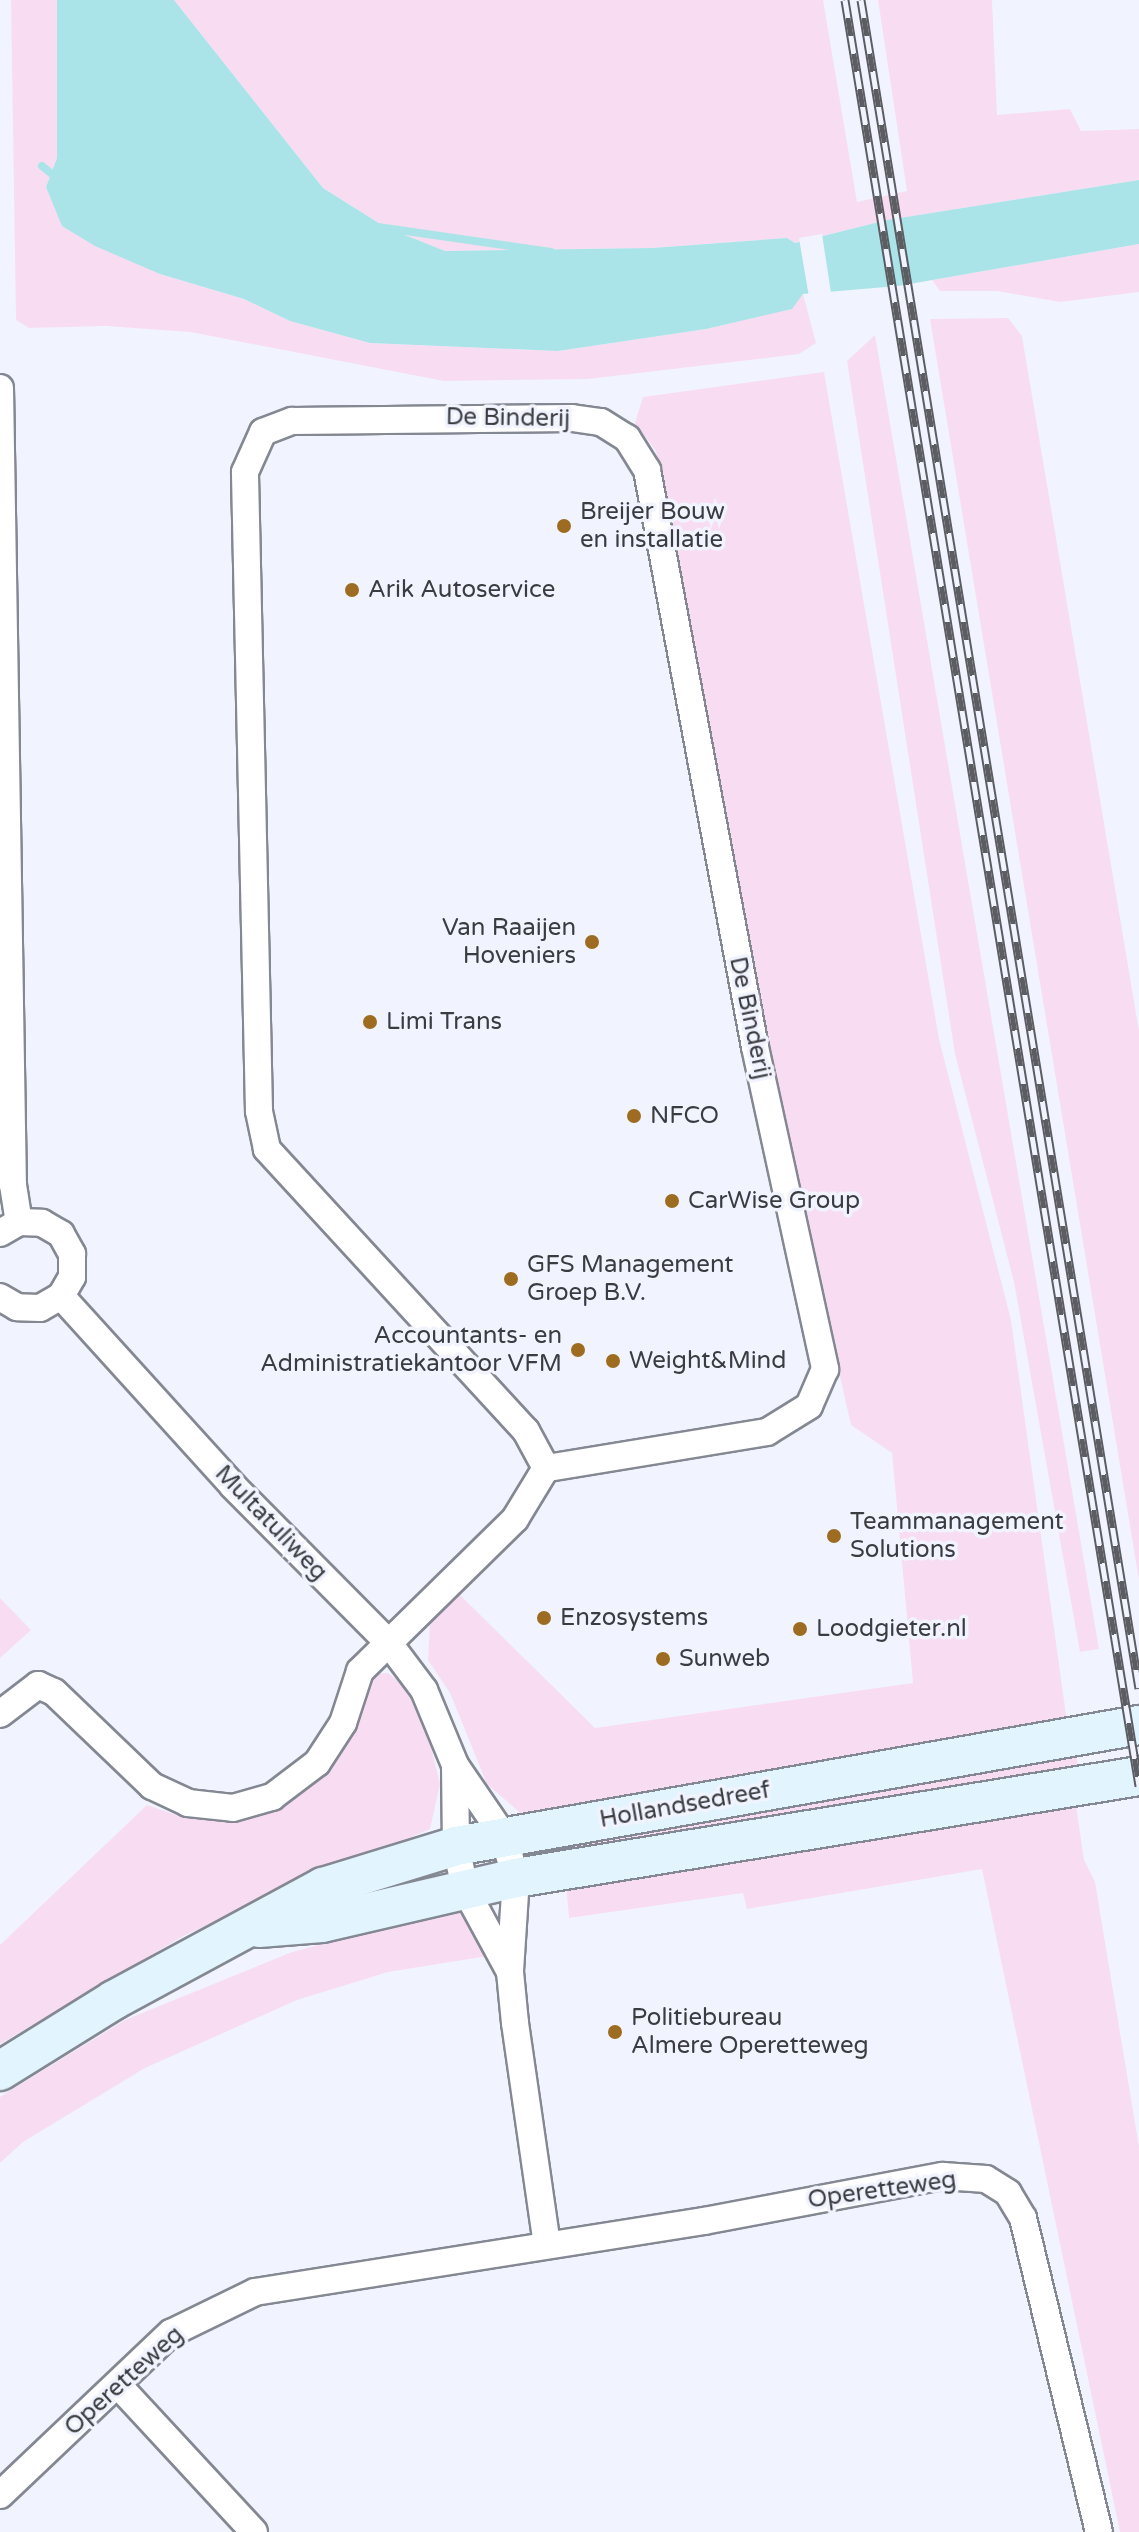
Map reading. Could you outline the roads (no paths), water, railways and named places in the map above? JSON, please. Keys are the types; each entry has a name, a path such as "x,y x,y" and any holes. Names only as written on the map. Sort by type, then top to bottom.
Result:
{"main road":[{"name":"Hollandsedreef","path":"0,2071 114,2000 323,1887 456,1846 503,1835 1139,1725"},
{"name":"Hollandsedreef","path":"244,1930 322,1923 516,1878 1139,1776"}],"street":[{"path":"0,388 1,611 13,1185 10,1228 42,1223 61,1234 72,1254 72,1277 61,1296 40,1308 17,1307 0,1297"},
{"name":"De Binderij","path":"572,418 601,422 627,438 647,470 755,1047 825,1369 809,1406 767,1432 546,1468 526,1431 267,1149 259,1111 245,472 263,432 292,421 572,418"},
{"name":"Multatuliweg","path":"61,1296 233,1486 388,1642 424,1690 455,1765 503,1835 516,1878"},
{"path":"0,1714 25,1691 38,1685 54,1692 152,1786 188,1803 233,1808 272,1797 317,1763 343,1723 360,1671 515,1519 546,1468"},
{"name":"Multatuliweg","path":"455,1765 456,1846 465,1889"},
{"path":"516,1878 510,1972 547,2245"},
{"path":"465,1889 510,1972"},
{"name":"Operetteweg","path":"0,2495 171,2333 255,2292 943,2176 986,2179 1008,2193 1023,2218 1099,2532"},
{"path":"118,2385 254,2532"}],"water":[{"path":"57,0 174,0 323,188 385,227 445,251 652,248 787,238 795,243 887,220 1139,180 1139,244 898,286 803,294 792,309 706,329 558,351 370,343 290,321 244,299 160,274 95,246 62,226 46,187 57,158"}],"waterway":[{"path":"42,166 57,178"},
{"path":"378,227 551,252"}],"railway":[{"path":"845,0 1139,1786"},
{"path":"861,0 1139,1688"}],"place":[{"name":"Breijer Bouw en installatie","path":"564,526"},
{"name":"Arik Autoservice","path":"352,590"},
{"name":"Van Raaijen Hoveniers","path":"592,942"},
{"name":"Limi Trans","path":"370,1022"},
{"name":"NFCO","path":"634,1116"},
{"name":"CarWise Group","path":"672,1201"},
{"name":"GFS Management Groep B.V.","path":"511,1279"},
{"name":"Accountants- en Administratiekantoor VFM","path":"578,1350"},
{"name":"Weight&Mind","path":"613,1361"},
{"name":"Teammanagement Solutions","path":"834,1536"},
{"name":"Enzosystems","path":"544,1618"},
{"name":"Loodgieter.nl","path":"800,1629"},
{"name":"Sunweb","path":"663,1659"},
{"name":"Politiebureau Almere Operetteweg","path":"615,2032"}]}
